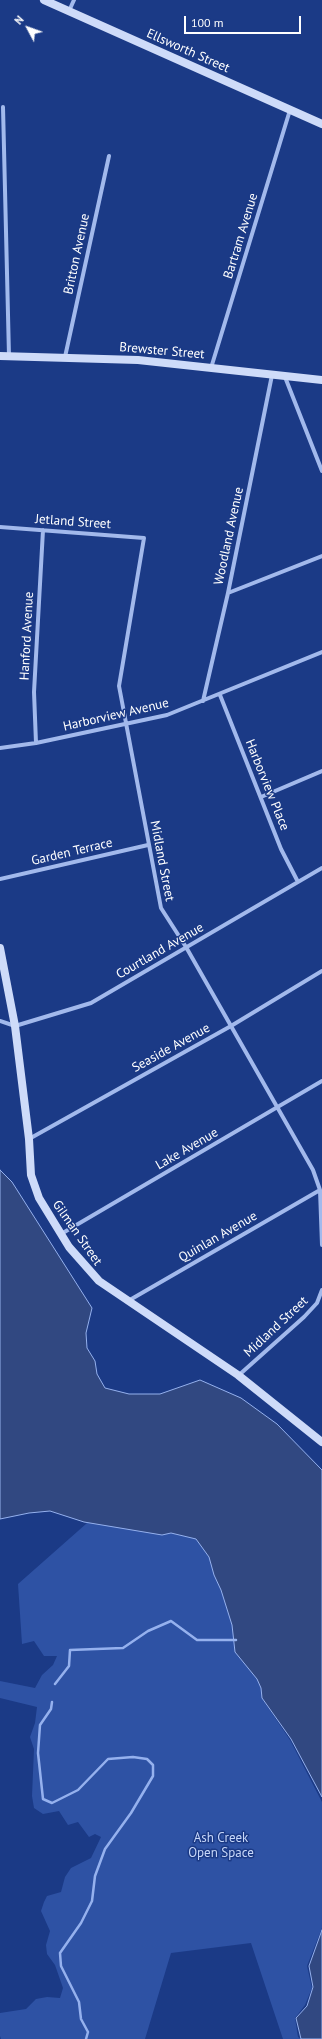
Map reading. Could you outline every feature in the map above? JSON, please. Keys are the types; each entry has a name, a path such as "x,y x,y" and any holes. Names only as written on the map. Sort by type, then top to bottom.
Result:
{"street":[{"name":"Ellsworth Street","path":"44,0 322,124"},
{"path":"69,11 74,0"},
{"path":"3,107 9,356"},
{"name":"Bartram Avenue","path":"211,368 290,110"},
{"name":"Britton Avenue","path":"65,357 109,156"},
{"path":"0,274 6,273"},
{"name":"Brewster Street","path":"0,356 138,360 322,380"},
{"name":"Woodland Avenue","path":"203,701 228,593 272,374"},
{"path":"286,377 322,470"},
{"name":"Jetland Street","path":"0,527 144,538"},
{"name":"Hanford Avenue","path":"36,742 34,692 43,530"},
{"name":"Midland Street","path":"144,538 119,686 161,908 186,947 313,1170 320,1190 322,1245"},
{"path":"228,593 322,556"},
{"name":"Harborview Avenue","path":"0,748 167,715 220,695 322,652"},
{"name":"Harborview Place","path":"220,695 281,849 298,882"},
{"path":"261,797 322,770"},
{"name":"Garden Terrace","path":"0,878 148,845"},
{"name":"Courtland Avenue","path":"15,1026 91,1003 322,868"},
{"name":"Gilman Street","path":"0,948 15,1026 29,1139 30,1169 35,1188 44,1207 61,1234 99,1282 238,1375 322,1442"},
{"name":"Seaside Avenue","path":"29,1139 231,1026 322,971"},
{"path":"0,1021 15,1026"},
{"name":"Lake Avenue","path":"61,1234 322,1081"},
{"name":"Quinlan Avenue","path":"127,1302 320,1190"},
{"name":"Midland Street","path":"238,1375 304,1317 317,1303 322,1290"}],"green space":[{"name":"Ash Creek Open Space","path":"95,1516 201,1537 212,1552 267,1697 263,1700 290,1740 322,1802 322,1928 307,1966 312,1988 305,2005 295,2018 298,2037 301,2039 283,2039 251,1943 171,1953 145,2039 1,2039 0,2013 26,2009 36,1999 47,1997 60,1998 63,1988 55,1965 47,1954 46,1945 50,1931 41,1911 47,1896 61,1892 65,1877 71,1868 91,1858 101,1837 95,1834 89,1837 78,1822 68,1825 59,1811 43,1814 34,1808 32,1796 34,1749 30,1737 35,1723 37,1707 0,1698 0,1681 35,1688 42,1675 53,1665 57,1656 44,1656 34,1641 22,1644 18,1584"}],"shaded area":[{"path":"0,1170 12,1182 92,1308 86,1333 87,1348 95,1361 97,1374 105,1388 129,1394 160,1394 200,1380 241,1398 277,1424 322,1470 322,1797 291,1739 262,1698 261,1688 257,1679 235,1652 232,1625 221,1590 214,1575 209,1557 196,1539 171,1533 162,1535 84,1522 50,1511 29,1513 0,1519"},
{"path":"322,1930 322,2039 301,2039 296,2018 307,2006 313,1987 309,1966"}],"waterway":[{"path":"55,1684 69,1666 70,1650 123,1648 148,1631 171,1621 197,1640 236,1640"},
{"path":"52,1702 51,1709 40,1725 38,1753 43,1799 52,1803 78,1790 108,1759 133,1757 147,1759 153,1765 153,1776 131,1813 105,1849 95,1876 92,1901 81,1923 60,1953 61,1966 79,2002 81,2019 88,2032 86,2039"}]}
